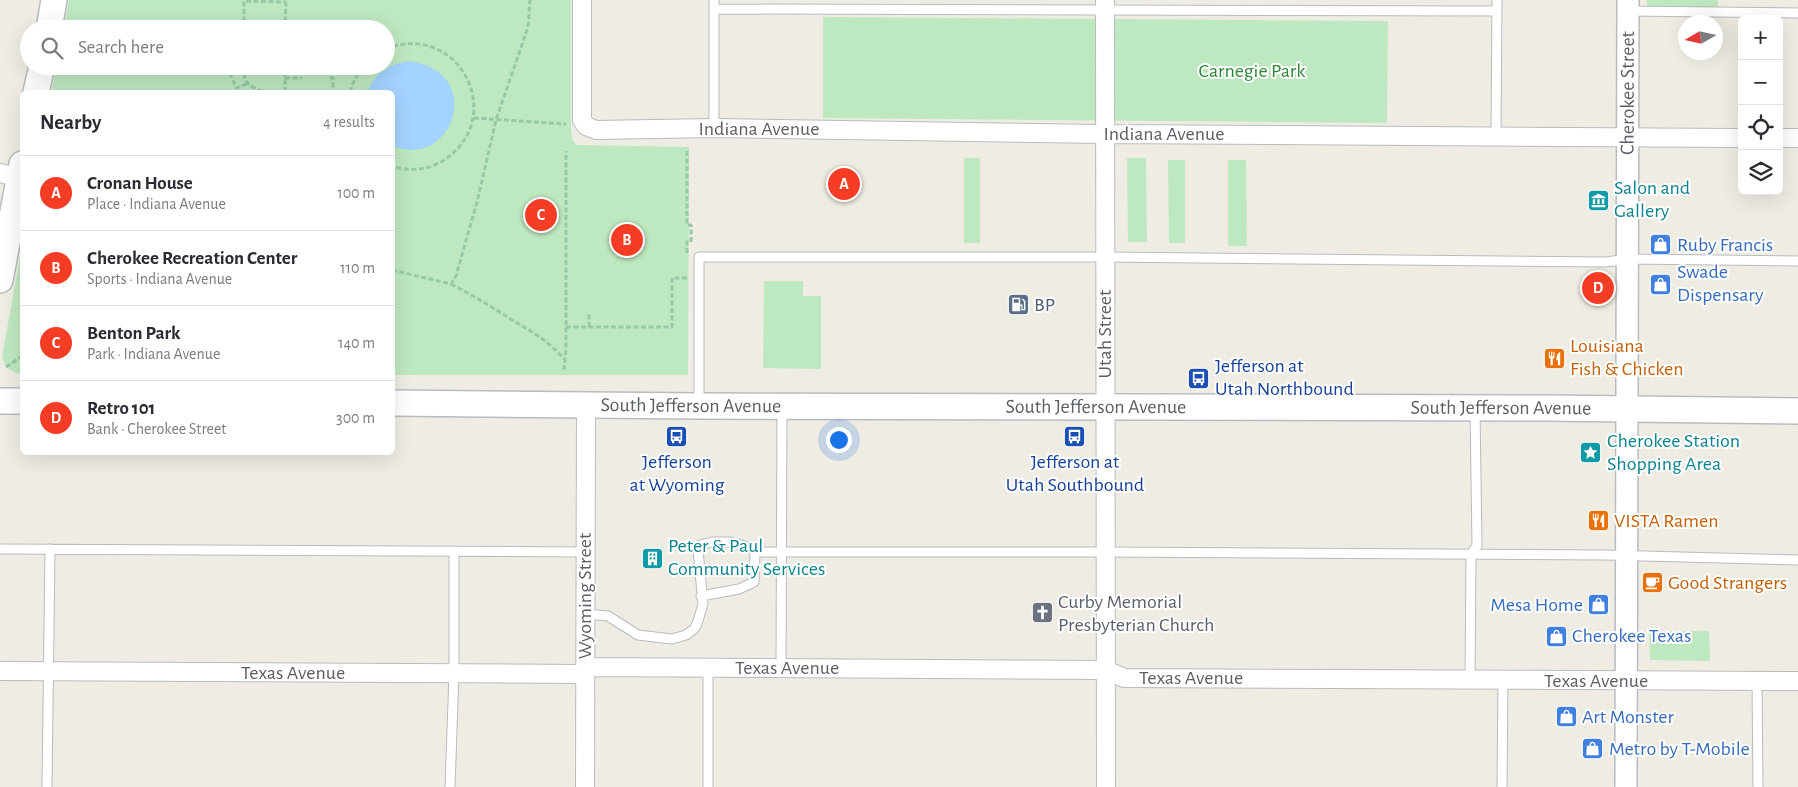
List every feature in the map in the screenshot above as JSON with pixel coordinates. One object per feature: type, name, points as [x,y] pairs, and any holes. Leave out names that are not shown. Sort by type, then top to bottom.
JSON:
[{"type":"main road","points":[[51,20],[54,0]]},
{"type":"main road","points":[[36,90],[40,75]]},
{"type":"main road","points":[[0,280],[14,172]]},
{"type":"main road","points":[[0,401],[20,401]]},
{"type":"main road","name":"South Jefferson Avenue","points":[[395,403],[1798,411]]},
{"type":"street","name":"Indiana Avenue","points":[[582,0],[582,115],[586,126],[590,129],[714,128],[1105,134],[1738,138]]},
{"type":"street","name":"Utah Street","points":[[1105,5],[1106,787]]},
{"type":"street","name":"Cherokee Street","points":[[1626,787],[1628,6]]},
{"type":"street","points":[[1783,138],[1798,138]]},
{"type":"street","name":"Wyoming Street","points":[[585,787],[586,404]]},
{"type":"street","name":"Texas Avenue","points":[[0,671],[454,674],[708,667],[1106,670],[1124,678],[1798,681]]},
{"type":"lane","points":[[1496,136],[1497,0]]},
{"type":"lane","points":[[714,128],[714,4],[1105,5],[1496,11]]},
{"type":"lane","points":[[1628,6],[1798,13]]},
{"type":"lane","points":[[700,406],[699,257],[1105,257],[1606,262],[1628,259],[1798,260]]},
{"type":"lane","points":[[781,668],[782,406]]},
{"type":"lane","points":[[1470,680],[1472,554],[1477,546],[1475,409]]},
{"type":"lane","points":[[585,614],[608,616],[638,635],[672,639],[686,635],[697,624],[702,604],[698,550],[700,545],[712,542],[730,542],[755,552],[1626,555],[1798,560]]},
{"type":"lane","points":[[0,549],[586,552]]},
{"type":"lane","points":[[47,787],[50,549]]},
{"type":"lane","points":[[450,787],[454,674],[454,551]]},
{"type":"lane","points":[[701,596],[739,589],[754,582],[755,552]]},
{"type":"lane","points":[[708,667],[708,787]]},
{"type":"lane","points":[[1502,787],[1503,680]]},
{"type":"lane","points":[[1757,681],[1758,787]]},
{"type":"path","points":[[451,284],[458,269],[475,210],[496,120],[528,27],[530,0]]},
{"type":"path","points":[[244,20],[244,1],[286,1],[285,20]]},
{"type":"path","points":[[395,45],[423,44],[437,48],[449,55],[467,77],[475,104],[474,118],[469,132],[462,145],[451,155],[439,164],[425,168],[410,170],[395,167]]},
{"type":"path","points":[[231,75],[236,88],[248,84]]},
{"type":"path","points":[[244,75],[248,84],[258,90]]},
{"type":"path","points":[[351,90],[358,75]]},
{"type":"path","points":[[285,90],[285,78],[302,78]]},
{"type":"path","points":[[330,78],[333,78],[333,90]]},
{"type":"path","points":[[474,118],[566,124]]},
{"type":"path","points":[[564,370],[567,244],[566,151]]},
{"type":"path","points":[[687,151],[687,225],[691,225],[691,242],[687,242],[687,260]]},
{"type":"path","points":[[566,327],[672,327],[672,278],[687,278],[687,269]]},
{"type":"path","points":[[395,271],[451,284],[482,301],[540,338],[565,360]]},
{"type":"path","points":[[588,327],[589,313]]},
{"type":"path","points":[[6,367],[20,357]]},
{"type":"green space","points":[[69,0],[571,0],[571,132],[573,141],[577,145],[689,147],[688,375],[395,375],[395,90],[52,90],[55,75],[395,75],[395,20],[66,20]]},
{"type":"green space","points":[[1647,0],[1718,0],[1718,9],[1647,7]]},
{"type":"green space","name":"Carnegie Park","points":[[823,17],[1388,21],[1387,123],[823,118]]},
{"type":"green space","points":[[964,158],[980,158],[980,243],[964,243]]},
{"type":"green space","points":[[1127,158],[1146,158],[1147,242],[1128,242]]},
{"type":"green space","points":[[1168,160],[1185,160],[1185,243],[1169,243]]},
{"type":"green space","points":[[1228,160],[1246,160],[1247,246],[1228,246]]},
{"type":"green space","points":[[20,258],[20,373],[9,369],[2,357]]},
{"type":"green space","points":[[764,281],[803,281],[803,296],[821,296],[821,369],[763,368]]},
{"type":"green space","points":[[1649,631],[1709,631],[1710,661],[1650,660]]},
{"type":"water","points":[[409,61],[433,69],[448,82],[454,99],[453,117],[445,133],[432,145],[414,150],[395,146],[395,90],[369,90],[379,75],[395,75],[395,64]]},
{"type":"place","name":"Cronan House","points":[[844,184]]},
{"type":"place","name":"Salon and Gallery","points":[[1598,200]]},
{"type":"place","name":"Benton Park","points":[[541,215]]},
{"type":"place","name":"Cherokee Recreation Center","points":[[627,240]]},
{"type":"place","name":"Ruby Francis","points":[[1661,245]]},
{"type":"place","name":"Swade Dispensary","points":[[1661,284]]},
{"type":"place","name":"Retro 101","points":[[1598,288]]},
{"type":"place","name":"BP","points":[[1018,305]]},
{"type":"place","name":"Louisiana Fish & Chicken","points":[[1554,358]]},
{"type":"place","name":"Jefferson at Utah Northbound","points":[[1199,378]]},
{"type":"place","name":"Jefferson at Wyoming","points":[[677,436]]},
{"type":"place","name":"Jefferson at Utah Southbound","points":[[1075,436]]},
{"type":"place","name":"Cherokee Station Shopping Area","points":[[1591,452]]},
{"type":"place","name":"VISTA Ramen","points":[[1598,521]]},
{"type":"place","name":"Peter & Paul Community Services","points":[[652,558]]},
{"type":"place","name":"Good Strangers","points":[[1652,583]]},
{"type":"place","name":"Mesa Home","points":[[1599,605]]},
{"type":"place","name":"Curby Memorial Presbyterian Church","points":[[1042,613]]},
{"type":"place","name":"Cherokee Texas","points":[[1556,636]]},
{"type":"place","name":"Art Monster","points":[[1566,717]]},
{"type":"place","name":"Metro by T-Mobile","points":[[1593,749]]}]
